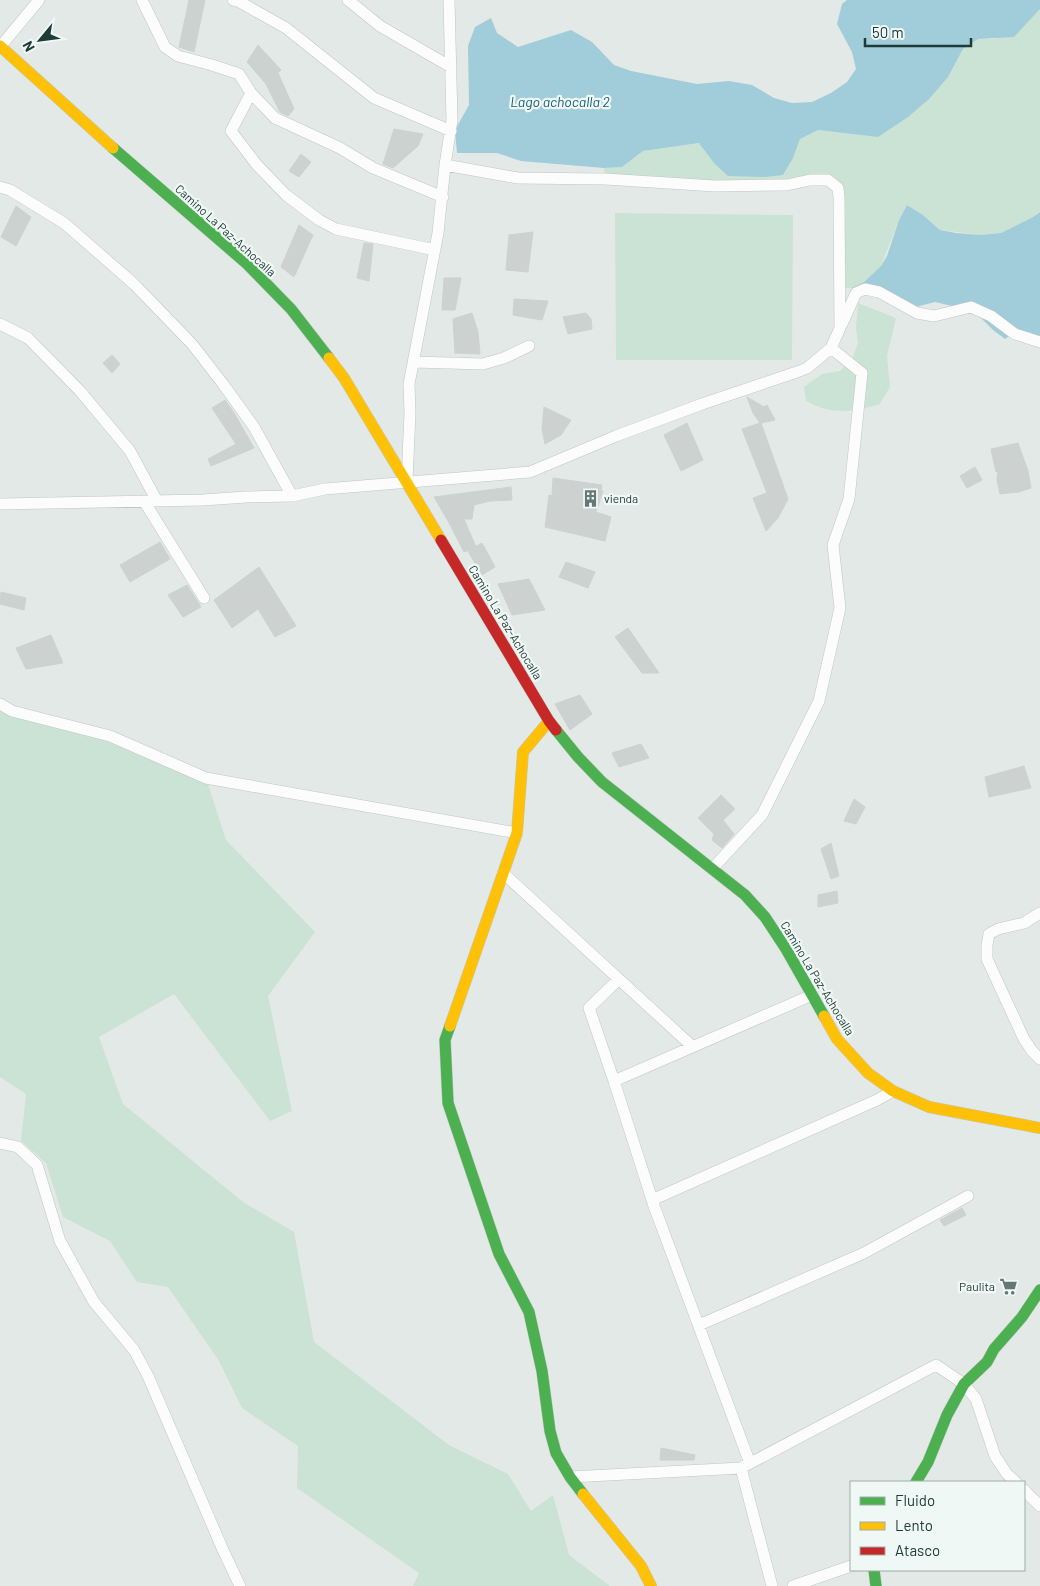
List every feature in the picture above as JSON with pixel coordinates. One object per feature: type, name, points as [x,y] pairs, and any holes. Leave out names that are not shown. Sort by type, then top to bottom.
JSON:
[{"type":"main road","name":"Camino La Paz-Achocalla","points":[[0,46],[80,120],[246,263],[291,309],[344,378],[549,721],[578,757],[602,782],[745,895],[765,917],[786,949],[838,1039],[868,1073],[893,1091],[929,1107],[1040,1128]]},
{"type":"main road","points":[[549,721],[524,752],[517,833],[445,1040],[448,1103],[499,1254],[530,1312],[542,1372],[550,1431],[556,1453],[570,1477],[640,1566],[651,1586]]},
{"type":"main road","points":[[917,1481],[928,1462],[947,1415],[964,1384],[986,1362],[994,1349],[1022,1317],[1040,1290]]},
{"type":"main road","points":[[874,1571],[876,1586]]},
{"type":"street","points":[[0,46],[39,0]]},
{"type":"street","points":[[142,0],[165,46],[178,56],[239,74],[251,93],[276,118],[340,148],[373,168],[443,197]]},
{"type":"street","points":[[233,0],[286,28],[374,98],[451,131]]},
{"type":"street","points":[[348,0],[380,26],[451,67]]},
{"type":"street","points":[[407,483],[410,413],[409,384],[435,250],[452,120],[449,0]]},
{"type":"street","points":[[251,93],[231,131],[257,165],[286,196],[319,220],[336,229],[435,250]]},
{"type":"street","points":[[445,165],[518,178],[605,179],[715,186],[787,185],[810,180],[828,180],[838,188],[839,198],[840,328]]},
{"type":"street","points":[[0,187],[10,190],[64,223],[134,284],[192,344],[224,384],[254,427],[292,496]]},
{"type":"street","points":[[0,504],[292,496],[325,489],[530,472],[616,436],[807,368],[831,348],[856,293],[865,289],[879,292],[917,313],[934,316],[971,307],[991,316],[1015,334],[1040,342]]},
{"type":"street","points":[[0,324],[28,338],[80,391],[130,451],[157,501]]},
{"type":"street","points":[[414,362],[483,364],[504,358],[529,346]]},
{"type":"street","points":[[712,869],[762,815],[822,692],[840,608],[833,545],[849,499],[862,373],[831,348]]},
{"type":"street","points":[[144,501],[204,598]]},
{"type":"street","points":[[0,704],[12,711],[110,736],[206,778],[517,833]]},
{"type":"street","points":[[503,873],[693,1047]]},
{"type":"street","points":[[1040,913],[1024,923],[998,929],[989,934],[987,958],[1024,1039],[1032,1051],[1040,1058]]},
{"type":"street","points":[[570,1477],[741,1468],[749,1464],[652,1200],[589,1008],[619,979]]},
{"type":"street","points":[[614,1081],[812,995]]},
{"type":"street","points":[[652,1200],[877,1100],[893,1091]]},
{"type":"street","points":[[0,1143],[18,1147],[37,1166],[60,1241],[94,1302],[134,1350],[148,1376],[240,1586]]},
{"type":"street","points":[[698,1326],[864,1253],[968,1196]]},
{"type":"street","points":[[741,1468],[936,1365],[964,1384],[976,1399],[995,1456],[1007,1474],[1015,1481]]},
{"type":"street","points":[[741,1468],[772,1586]]},
{"type":"street","points":[[1025,1491],[1040,1506]]},
{"type":"street","points":[[793,1586],[850,1566]]},
{"type":"green space","points":[[1040,9],[1040,211],[1033,217],[1001,233],[981,235],[940,230],[923,215],[907,205],[881,266],[864,282],[852,288],[840,288],[839,198],[828,180],[787,185],[605,179],[604,168],[622,167],[643,151],[700,143],[714,163],[793,158],[800,139],[818,130],[878,137],[948,77],[963,49],[978,39],[995,39],[1029,20]]},
{"type":"green space","points":[[615,213],[793,215],[792,360],[616,360]]},
{"type":"green space","points":[[858,303],[896,318],[887,356],[890,387],[879,405],[855,410],[831,410],[806,401],[804,387],[822,374],[840,371],[852,359],[858,343],[856,328]]},
{"type":"green space","points":[[0,704],[110,736],[206,778],[226,840],[315,932],[268,996],[292,1111],[270,1121],[174,994],[99,1037],[123,1104],[243,1202],[294,1232],[314,1342],[449,1445],[508,1474],[531,1511],[553,1495],[569,1555],[610,1586],[413,1586],[419,1573],[297,1488],[298,1446],[242,1408],[219,1361],[168,1287],[137,1282],[110,1241],[63,1217],[46,1163],[21,1141],[26,1094],[0,1077]]},
{"type":"water","name":"Lago achocalla 2","points":[[847,0],[1040,0],[1040,9],[1014,37],[978,39],[963,49],[948,77],[929,99],[908,117],[878,137],[818,130],[800,139],[793,158],[783,175],[765,177],[728,176],[714,163],[699,143],[643,151],[622,167],[604,168],[521,161],[497,153],[457,153],[455,130],[469,105],[468,46],[475,27],[491,18],[497,33],[518,47],[571,30],[592,42],[614,65],[631,71],[697,84],[729,81],[752,85],[774,98],[792,103],[812,102],[831,93],[847,82],[856,69],[852,52],[837,24],[842,4]]},
{"type":"water","points":[[907,205],[923,215],[940,230],[981,235],[1001,233],[1040,212],[1040,345],[1018,330],[1005,339],[974,311],[935,302],[908,309],[852,288],[864,282],[881,266],[887,256],[899,220]]},
{"type":"building","points":[[189,0],[205,0],[194,52],[179,47]]},
{"type":"building","points":[[258,45],[281,70],[278,73],[294,109],[288,116],[280,112],[266,84],[247,62]]},
{"type":"building","points":[[394,129],[423,134],[418,146],[393,168],[383,164]]},
{"type":"building","points":[[301,154],[311,162],[299,177],[289,171]]},
{"type":"building","points":[[16,206],[31,217],[16,246],[1,237]]},
{"type":"building","points":[[299,225],[313,235],[294,277],[281,267]]},
{"type":"building","points":[[533,232],[528,272],[506,270],[509,235]]},
{"type":"building","points":[[364,243],[373,244],[369,281],[357,278]]},
{"type":"building","points":[[444,278],[461,278],[455,310],[442,310]]},
{"type":"building","points":[[514,299],[548,301],[542,320],[513,315]]},
{"type":"building","points":[[472,313],[478,332],[480,354],[455,353],[453,319]]},
{"type":"building","points":[[586,313],[591,319],[592,329],[568,334],[563,317]]},
{"type":"building","points":[[112,355],[120,364],[112,373],[103,363]]},
{"type":"building","points":[[747,397],[764,407],[767,405],[775,420],[761,423],[788,499],[778,518],[766,531],[753,498],[767,493],[742,429],[760,423],[753,413]]},
{"type":"building","points":[[225,400],[254,448],[211,466],[208,459],[236,444],[212,408]]},
{"type":"building","points":[[544,407],[571,420],[561,435],[545,444],[542,429]]},
{"type":"building","points":[[687,423],[703,460],[681,471],[664,435]]},
{"type":"building","points":[[1018,443],[1028,471],[1031,488],[1019,492],[1000,494],[997,480],[998,471],[996,472],[991,449]]},
{"type":"building","points":[[975,467],[982,480],[967,488],[960,476]]},
{"type":"building","points":[[553,478],[602,485],[601,490],[603,491],[596,512],[611,517],[605,541],[545,527],[549,495],[552,496]]},
{"type":"building","points":[[511,487],[512,500],[490,501],[474,505],[472,519],[464,519],[476,547],[464,552],[434,497]]},
{"type":"building","points":[[160,542],[170,559],[130,582],[120,565]]},
{"type":"building","points":[[482,543],[495,567],[482,575],[468,551]]},
{"type":"building","points":[[566,562],[595,572],[588,588],[559,577]]},
{"type":"building","points":[[259,567],[296,626],[275,637],[258,609],[232,628],[214,600]]},
{"type":"building","points":[[529,579],[545,610],[512,615],[498,584]]},
{"type":"building","points":[[187,585],[201,607],[183,617],[168,595]]},
{"type":"building","points":[[1,592],[26,598],[24,610],[0,604]]},
{"type":"building","points":[[628,628],[659,673],[642,673],[615,637]]},
{"type":"building","points":[[51,635],[63,663],[26,669],[16,648]]},
{"type":"building","points":[[580,695],[592,714],[570,730],[555,704]]},
{"type":"building","points":[[641,744],[649,758],[619,767],[612,753]]},
{"type":"building","points":[[1024,766],[1031,788],[989,797],[985,777]]},
{"type":"building","points":[[721,795],[735,809],[723,820],[734,834],[722,848],[712,840],[714,834],[698,818]]},
{"type":"building","points":[[854,799],[865,807],[856,824],[844,821]]},
{"type":"building","points":[[831,843],[839,876],[831,879],[821,849]]},
{"type":"building","points":[[837,891],[838,903],[818,907],[818,895]]},
{"type":"building","points":[[962,1208],[966,1215],[944,1226],[940,1220]]},
{"type":"building","points":[[661,1448],[695,1455],[694,1460],[660,1460]]},
{"type":"traffic: fast","points":[[113,148],[246,263],[291,309],[329,358]]},
{"type":"traffic: fast","points":[[556,730],[602,782],[745,895],[765,917],[786,949],[824,1016]]},
{"type":"traffic: fast","points":[[450,1026],[445,1040],[448,1103],[499,1254],[529,1312],[542,1371],[550,1431],[556,1453],[570,1477],[583,1494]]},
{"type":"traffic: fast","points":[[917,1481],[928,1462],[947,1415],[964,1384],[987,1362],[994,1349],[1022,1317],[1040,1290]]},
{"type":"traffic: fast","points":[[874,1571],[876,1586]]},
{"type":"traffic: slow","points":[[0,46],[113,148]]},
{"type":"traffic: slow","points":[[329,358],[344,378],[441,540]]},
{"type":"traffic: slow","points":[[450,1026],[517,833],[523,752],[549,721]]},
{"type":"traffic: slow","points":[[824,1016],[837,1039],[868,1073],[893,1091],[929,1107],[1040,1128]]},
{"type":"traffic: slow","points":[[583,1494],[641,1566],[651,1586]]},
{"type":"traffic: jam","points":[[441,540],[556,730]]},
{"type":"place","name":"vienda","points":[[590,498]]},
{"type":"place","name":"Paulita","points":[[1009,1286]]}]
